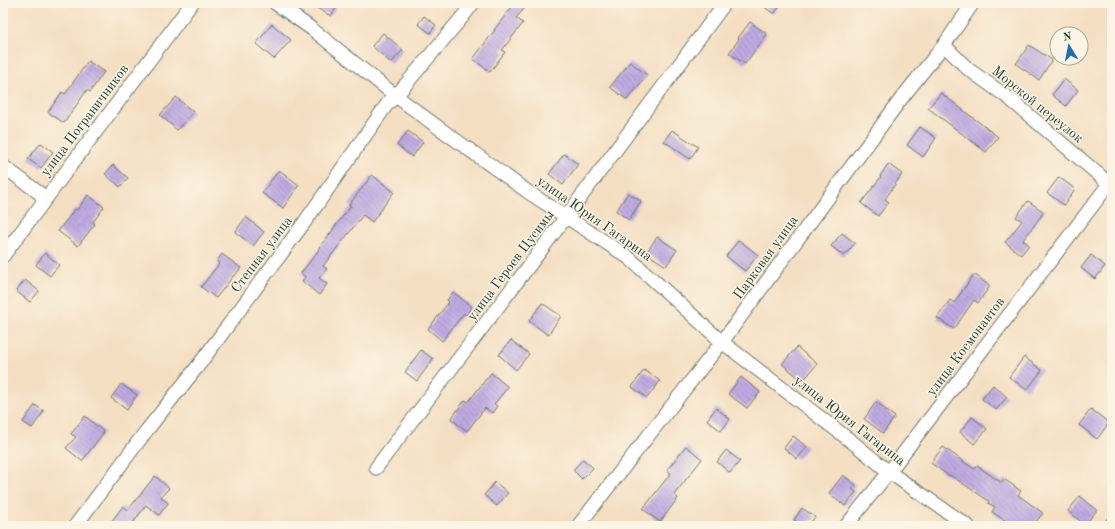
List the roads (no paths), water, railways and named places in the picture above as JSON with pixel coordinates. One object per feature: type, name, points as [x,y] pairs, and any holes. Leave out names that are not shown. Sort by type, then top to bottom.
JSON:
[{"type":"street","name":"улица Пограничников","points":[[3,256],[192,3]]},
{"type":"street","name":"улица Юрия Гагарина","points":[[275,3],[312,29],[441,130],[528,192],[628,257],[722,342],[889,472],[968,526]]},
{"type":"street","name":"Степная улица","points":[[75,526],[147,430],[198,366],[304,223],[388,103],[396,96],[473,3]]},
{"type":"street","name":"улица Героев Цусимы","points":[[376,468],[566,217],[725,3]]},
{"type":"street","name":"Парковая улица","points":[[578,526],[722,342],[901,99],[944,45],[973,3]]},
{"type":"street","name":"Морской переулок","points":[[944,45],[968,69],[1010,99],[1110,185]]},
{"type":"street","points":[[3,166],[46,198]]},
{"type":"street","name":"улица Космонавтов","points":[[846,526],[1110,185]]}]
